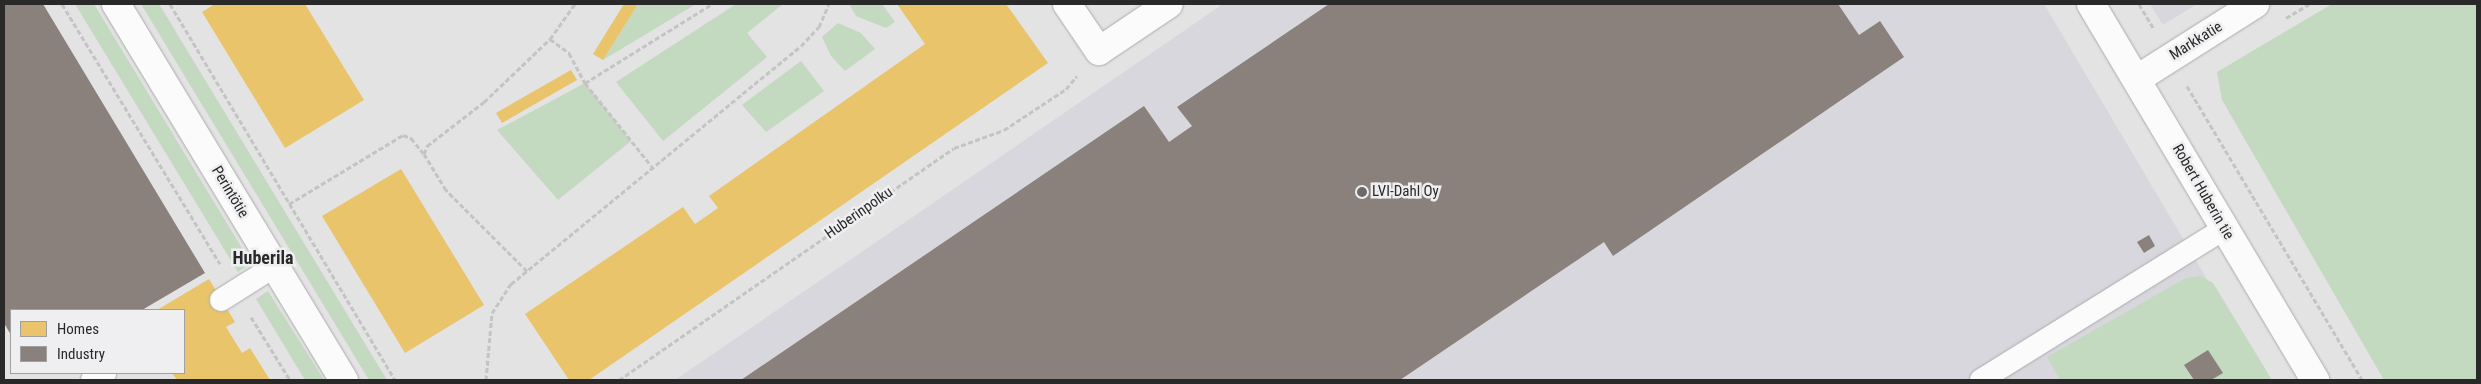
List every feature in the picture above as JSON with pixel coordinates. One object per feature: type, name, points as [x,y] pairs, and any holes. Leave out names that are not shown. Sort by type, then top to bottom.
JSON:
[{"type":"street","name":"Perintötie","points":[[116,4],[344,380]]},
{"type":"street","points":[[1067,4],[1099,51],[1169,4]]},
{"type":"street","name":"Robert Huberin tie","points":[[2091,4],[2315,380]]},
{"type":"street","name":"Markkatie","points":[[2137,79],[2255,4]]},
{"type":"lane","points":[[1981,380],[2225,228]]},
{"type":"lane","points":[[229,295],[276,266]]},
{"type":"lane","points":[[92,380],[103,374]]},
{"type":"path","points":[[62,4],[229,295],[290,380]]},
{"type":"path","points":[[170,4],[395,380]]},
{"type":"path","points":[[424,154],[427,146],[484,102],[550,40],[575,4]]},
{"type":"path","points":[[585,83],[712,4]]},
{"type":"path","points":[[486,380],[492,313],[511,284],[654,169],[801,46],[819,27],[829,4]]},
{"type":"path","points":[[2140,4],[2362,380]]},
{"type":"path","points":[[550,40],[569,53],[585,83],[654,169]]},
{"type":"path","name":"Huberinpolku","points":[[619,380],[954,148],[1004,130],[1066,89],[1099,51]]},
{"type":"path","points":[[289,204],[403,135],[411,138],[424,154],[446,190],[527,271]]},
{"type":"shaded area","points":[[1223,4],[2044,4],[2267,380],[675,380]]},
{"type":"shaded area","points":[[2150,4],[2197,4],[2163,25]]},
{"type":"green space","points":[[75,4],[94,4],[251,263],[238,272]]},
{"type":"green space","points":[[141,4],[159,4],[387,380],[369,380]]},
{"type":"green space","points":[[638,4],[696,4],[603,60]]},
{"type":"green space","points":[[736,4],[783,4],[747,33],[767,57],[663,141],[616,82]]},
{"type":"green space","points":[[849,4],[882,4],[895,22],[886,28],[856,16]]},
{"type":"green space","points":[[2332,4],[2477,4],[2477,380],[2384,380],[2222,100],[2217,72]]},
{"type":"green space","points":[[838,23],[861,33],[875,49],[845,71],[831,56],[822,37]]},
{"type":"green space","points":[[801,61],[824,91],[766,132],[742,105]]},
{"type":"green space","points":[[585,83],[631,141],[558,200],[497,130]]},
{"type":"green space","points":[[2200,276],[2213,283],[2272,380],[2061,380],[2058,376],[2047,357],[2186,278]]},
{"type":"green space","points":[[268,291],[324,380],[305,380],[256,299]]},
{"type":"building: Homes","points":[[215,4],[305,4],[364,100],[285,148],[202,12]]},
{"type":"building: Homes","points":[[624,4],[638,4],[603,60],[593,54]]},
{"type":"building: Homes","points":[[897,4],[1006,4],[1048,63],[589,380],[569,380],[525,314],[683,207],[695,224],[718,208],[709,196],[925,44]]},
{"type":"building: Homes","points":[[571,70],[577,80],[502,123],[496,113]]},
{"type":"building: Homes","points":[[401,169],[484,305],[405,353],[322,216]]},
{"type":"building: Homes","points":[[209,279],[235,322],[226,327],[242,353],[250,348],[270,380],[177,380],[173,374],[185,374],[185,309],[159,309]]},
{"type":"building: Industry","points":[[4,4],[43,4],[205,273],[144,309],[10,309],[10,333],[4,323]]},
{"type":"building: Industry","name":"LVI-Dahl Oy","points":[[1329,4],[1838,4],[1859,35],[1880,21],[1904,57],[1613,256],[1604,242],[1400,380],[741,380],[1144,106],[1169,142],[1192,126],[1177,107]]},
{"type":"building: Industry","points":[[2149,235],[2155,246],[2144,253],[2137,242]]},
{"type":"building: Industry","points":[[2208,350],[2223,373],[2211,380],[2194,380],[2184,365]]},
{"type":"place","name":"LVI-Dahl Oy","points":[[1362,192]]},
{"type":"district","name":"Huberila","points":[[263,258]]}]
